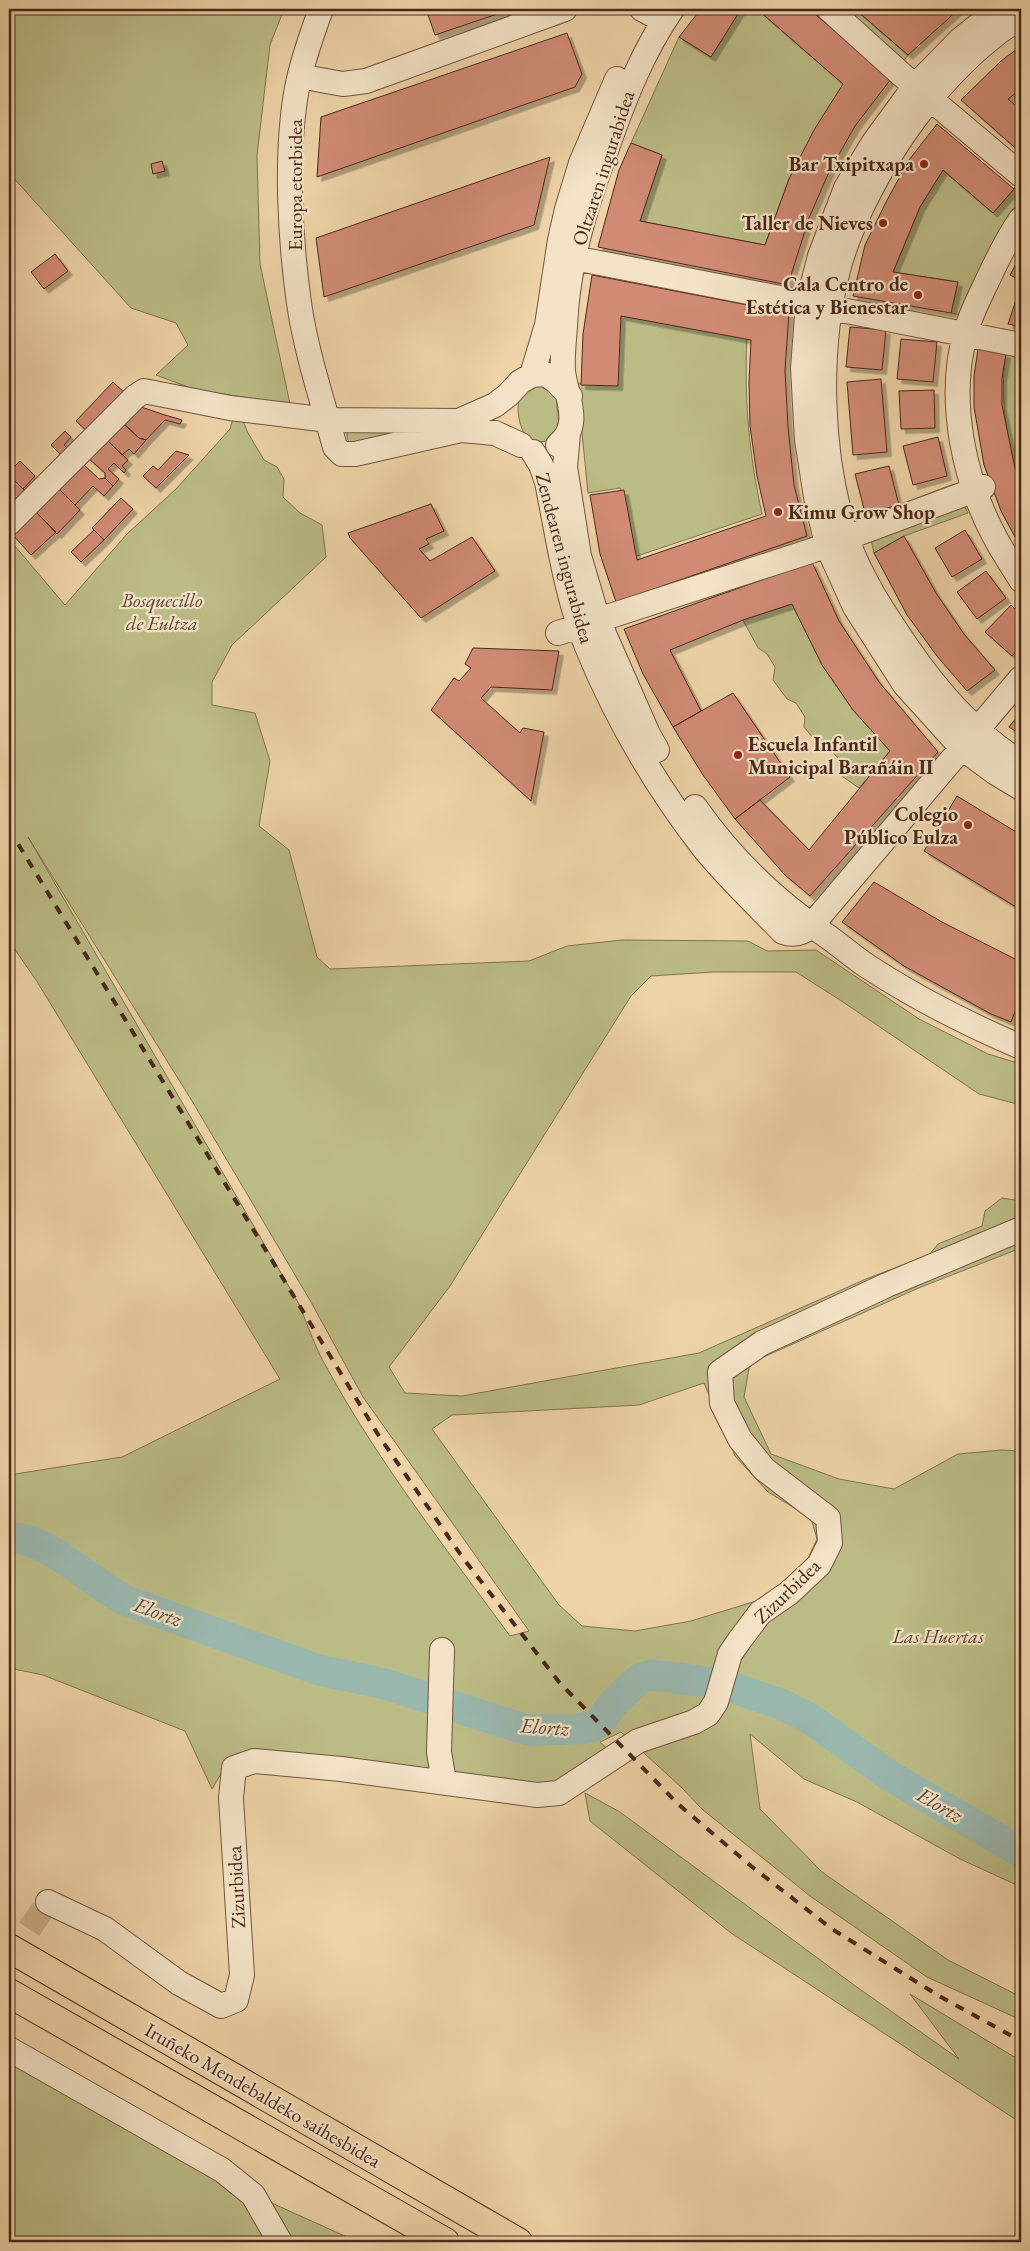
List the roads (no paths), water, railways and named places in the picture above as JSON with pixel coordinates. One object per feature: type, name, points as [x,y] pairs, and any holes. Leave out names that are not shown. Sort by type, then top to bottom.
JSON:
[{"type":"highway","name":"Iruñeko Mendebaldeko saihesbidea","points":[[9,1948],[518,2242]]},
{"type":"highway","name":"Iruñeko Mendebaldeko saihesbidea","points":[[9,1993],[445,2242]]},
{"type":"street","name":"Europa etorbidea","points":[[321,9],[296,95],[290,219],[299,304],[317,385],[335,447],[342,454],[355,454],[461,430],[495,433],[527,449]]},
{"type":"street","points":[[315,79],[343,84],[366,81],[565,9]]},
{"type":"street","points":[[829,9],[1021,175]]},
{"type":"street","points":[[923,92],[960,40],[999,9]]},
{"type":"street","name":"Oltzaren ingurabidea","points":[[570,396],[563,364],[566,308],[581,222],[657,12]]},
{"type":"street","name":"Oltzaren ingurabidea","points":[[532,374],[547,324],[560,240],[581,163],[609,94],[657,12]]},
{"type":"street","points":[[1021,18],[923,92],[874,142],[846,188],[820,256],[820,305],[803,368],[807,440],[816,497],[837,541],[876,602],[926,674],[977,728],[997,746],[1021,763]]},
{"type":"street","points":[[1021,219],[996,262],[965,334],[959,366],[958,403],[963,449],[996,540],[1021,580]]},
{"type":"street","points":[[574,258],[1021,344]]},
{"type":"street","points":[[9,523],[135,397],[144,391],[230,408],[328,420],[459,421],[478,414],[508,395],[520,382],[532,374],[545,374],[556,381],[570,396],[572,418],[568,434],[560,444],[542,452],[527,449],[510,425],[507,406],[508,395]]},
{"type":"street","name":"Zendearen ingurabidea","points":[[568,434],[565,468],[579,556],[579,626]]},
{"type":"street","name":"Zendearen ingurabidea","points":[[527,449],[541,465],[547,482],[571,597],[579,626],[679,785],[712,831],[754,878],[811,926],[865,965],[921,1000],[968,1025],[1021,1047]]},
{"type":"street","points":[[579,626],[837,541],[979,489]]},
{"type":"street","points":[[837,541],[855,608],[905,685],[962,748],[996,773],[1021,788]]},
{"type":"street","points":[[811,926],[1021,678]]},
{"type":"street","name":"Zizurbidea","points":[[48,1902],[105,1929],[179,1983],[221,2006],[236,2000],[242,1974],[231,1798],[234,1768],[254,1762],[342,1769],[537,1795],[558,1793],[638,1741],[694,1722],[708,1714],[716,1702],[730,1654],[739,1641],[760,1613],[789,1593],[819,1566],[830,1543],[828,1518],[764,1469],[740,1439],[722,1403],[720,1372],[762,1343],[887,1285],[1021,1229]]},
{"type":"street","points":[[442,1650],[439,1752],[444,1782]]},
{"type":"street","points":[[9,2049],[222,2170],[253,2194],[280,2242]]},
{"type":"waterway","name":"Elortz","points":[[9,1537],[41,1546],[127,1601],[319,1670],[385,1684],[527,1730],[579,1729],[593,1726],[602,1719],[612,1705],[631,1686],[641,1678],[651,1675],[723,1684],[783,1705],[809,1718],[890,1776],[1021,1852]]},
{"type":"tunnel","points":[[9,1959],[48,1902]]},
{"type":"railway","points":[[9,829],[379,1436],[463,1558],[559,1682],[678,1804],[751,1866],[832,1929],[939,1996],[1021,2041]]},
{"type":"place","name":"Bar Txipitxapa","points":[[924,164]]},
{"type":"place","name":"Taller de Nieves","points":[[883,223]]},
{"type":"place","name":"Cala Centro de Estética y Bienestar","points":[[918,295]]},
{"type":"place","name":"Kimu Grow Shop","points":[[778,512]]},
{"type":"place","name":"Escuela Infantil Municipal Barañáin II","points":[[738,755]]},
{"type":"place","name":"Colegio Público Eulza","points":[[968,825]]},
{"type":"park label","name":"Bosquecillo de Eultza","points":[[162,612]]},
{"type":"park label","name":"Las Huertas","points":[[938,1636]]}]
